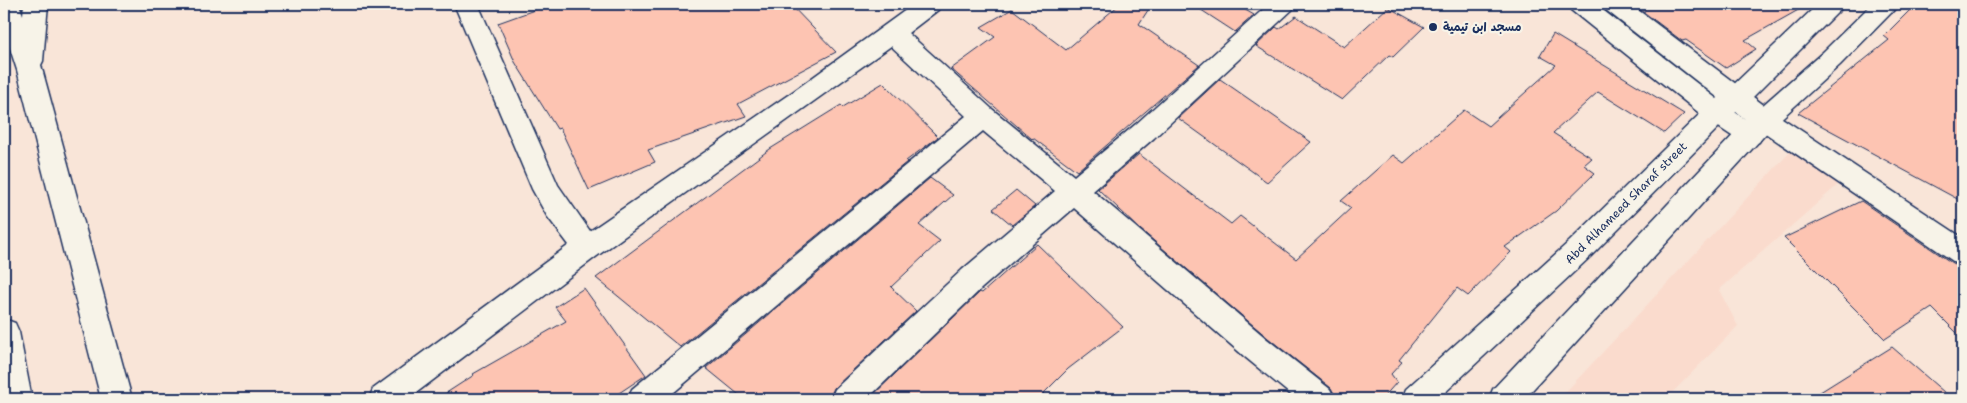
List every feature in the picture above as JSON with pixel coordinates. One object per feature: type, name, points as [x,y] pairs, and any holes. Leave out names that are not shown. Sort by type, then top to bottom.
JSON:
[{"type":"main road","points":[[7,4],[30,70],[117,399]]},
{"type":"main road","points":[[30,70],[36,4]]},
{"type":"main road","points":[[466,4],[546,189],[557,208],[587,248]]},
{"type":"main road","points":[[384,399],[587,248],[727,152],[930,4]]},
{"type":"main road","points":[[846,399],[972,279],[1076,192],[1284,4]]},
{"type":"main road","points":[[1579,4],[1757,127],[1811,152],[1890,202],[1963,253]]},
{"type":"main road","points":[[1614,4],[1726,105]]},
{"type":"main road","name":"Abd Alhameed Sharaf street","points":[[1417,399],[1580,249],[1832,4]]},
{"type":"main road","points":[[1504,399],[1757,127],[1832,59],[1886,4]]},
{"type":"main road","points":[[892,33],[983,116],[1076,192],[1256,348],[1319,399]]},
{"type":"main road","points":[[643,399],[983,116]]},
{"type":"main road","points":[[4,332],[17,399]]},
{"type":"shaded area","points":[[1791,151],[1840,183],[1719,290],[1738,326],[1666,399],[1559,399]]},
{"type":"building","points":[[551,4],[790,4],[836,52],[738,104],[746,116],[648,150],[655,162],[589,190],[560,128],[557,129],[515,62],[498,23]]},
{"type":"building","points":[[1120,4],[1152,4],[1139,24],[1199,65],[1077,171],[1032,139],[951,69],[995,37],[981,27],[1012,9],[1066,50]]},
{"type":"building","points":[[1192,4],[1235,4],[1254,15],[1235,32]]},
{"type":"building","points":[[1633,4],[1809,4],[1745,40],[1756,49],[1726,68],[1686,40],[1682,41]]},
{"type":"building","points":[[1916,4],[1963,4],[1963,202],[1798,113],[1889,40],[1884,36]]},
{"type":"building","points":[[1388,7],[1424,27],[1393,57],[1389,55],[1342,100],[1256,46],[1276,27],[1279,29],[1296,16],[1344,47]]},
{"type":"building","points":[[1553,34],[1684,114],[1664,133],[1598,92],[1553,133],[1592,158],[1584,165],[1595,173],[1556,211],[1505,247],[1511,252],[1468,296],[1457,288],[1399,360],[1402,362],[1391,374],[1397,382],[1382,399],[1337,399],[1331,388],[1268,338],[1141,230],[1098,189],[1139,154],[1231,224],[1240,216],[1296,259],[1351,208],[1341,201],[1393,155],[1404,163],[1464,110],[1488,126],[1556,65],[1540,56]]},
{"type":"building","points":[[1220,79],[1311,142],[1267,182],[1178,118]]},
{"type":"building","points":[[883,83],[938,137],[906,161],[680,347],[596,278],[770,149],[841,105],[843,107]]},
{"type":"building","points":[[930,178],[953,195],[919,225],[940,241],[891,287],[916,311],[834,388],[829,399],[744,399],[706,368]]},
{"type":"building","points":[[1016,190],[1035,206],[1012,225],[993,209]]},
{"type":"building","points":[[1861,201],[1952,263],[1963,268],[1963,339],[1932,308],[1885,339],[1784,238]]},
{"type":"building","points":[[1037,244],[1123,327],[1068,369],[1038,399],[869,399],[980,292],[982,293]]},
{"type":"building","points":[[584,288],[646,375],[610,399],[437,399],[473,374],[566,321],[555,307]]},
{"type":"building","points":[[1892,347],[1952,399],[1809,399]]},
{"type":"place","name":"مسجد ابن تيمية","points":[[1433,27]]}]
